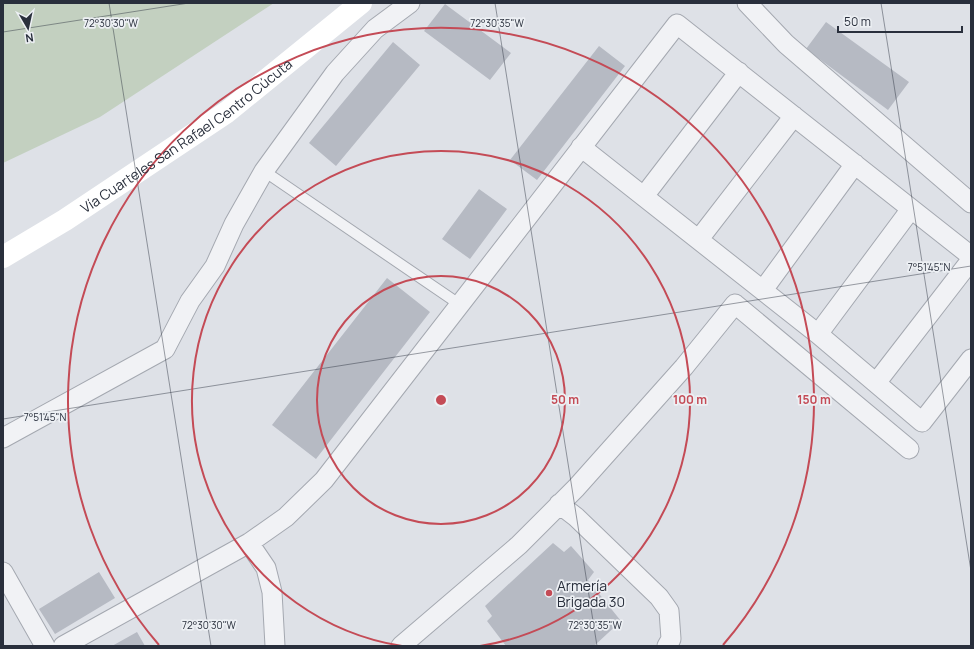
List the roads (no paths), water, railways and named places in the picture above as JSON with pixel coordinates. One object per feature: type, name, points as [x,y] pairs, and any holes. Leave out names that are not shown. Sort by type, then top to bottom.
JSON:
[{"type":"main road","name":"Vía Cuarteles San Rafael Centro Cúcuta","points":[[3,257],[65,220],[227,112],[361,3]]},
{"type":"street","points":[[3,438],[165,349],[190,301],[215,266],[234,224],[264,170],[335,73],[376,28],[410,3]]},
{"type":"street","points":[[747,3],[786,44],[971,203]]},
{"type":"street","points":[[63,646],[249,543],[286,517],[324,480],[677,24],[971,256]]},
{"type":"street","points":[[644,196],[739,72]]},
{"type":"street","points":[[699,239],[794,116]]},
{"type":"street","points":[[581,147],[818,334],[922,422],[971,359]]},
{"type":"street","points":[[763,290],[855,164]]},
{"type":"street","points":[[818,334],[911,209]]},
{"type":"street","points":[[876,383],[971,260]]},
{"type":"street","points":[[401,646],[519,545],[630,428],[735,304],[909,449]]},
{"type":"street","points":[[559,504],[576,517],[659,597],[669,611],[671,640],[667,646]]},
{"type":"street","points":[[249,543],[266,568],[272,592],[275,646]]},
{"type":"street","points":[[3,572],[45,646]]},
{"type":"lane","points":[[264,170],[460,304]]},
{"type":"place","name":"Armería Brigada 30","points":[[549,593]]}]
